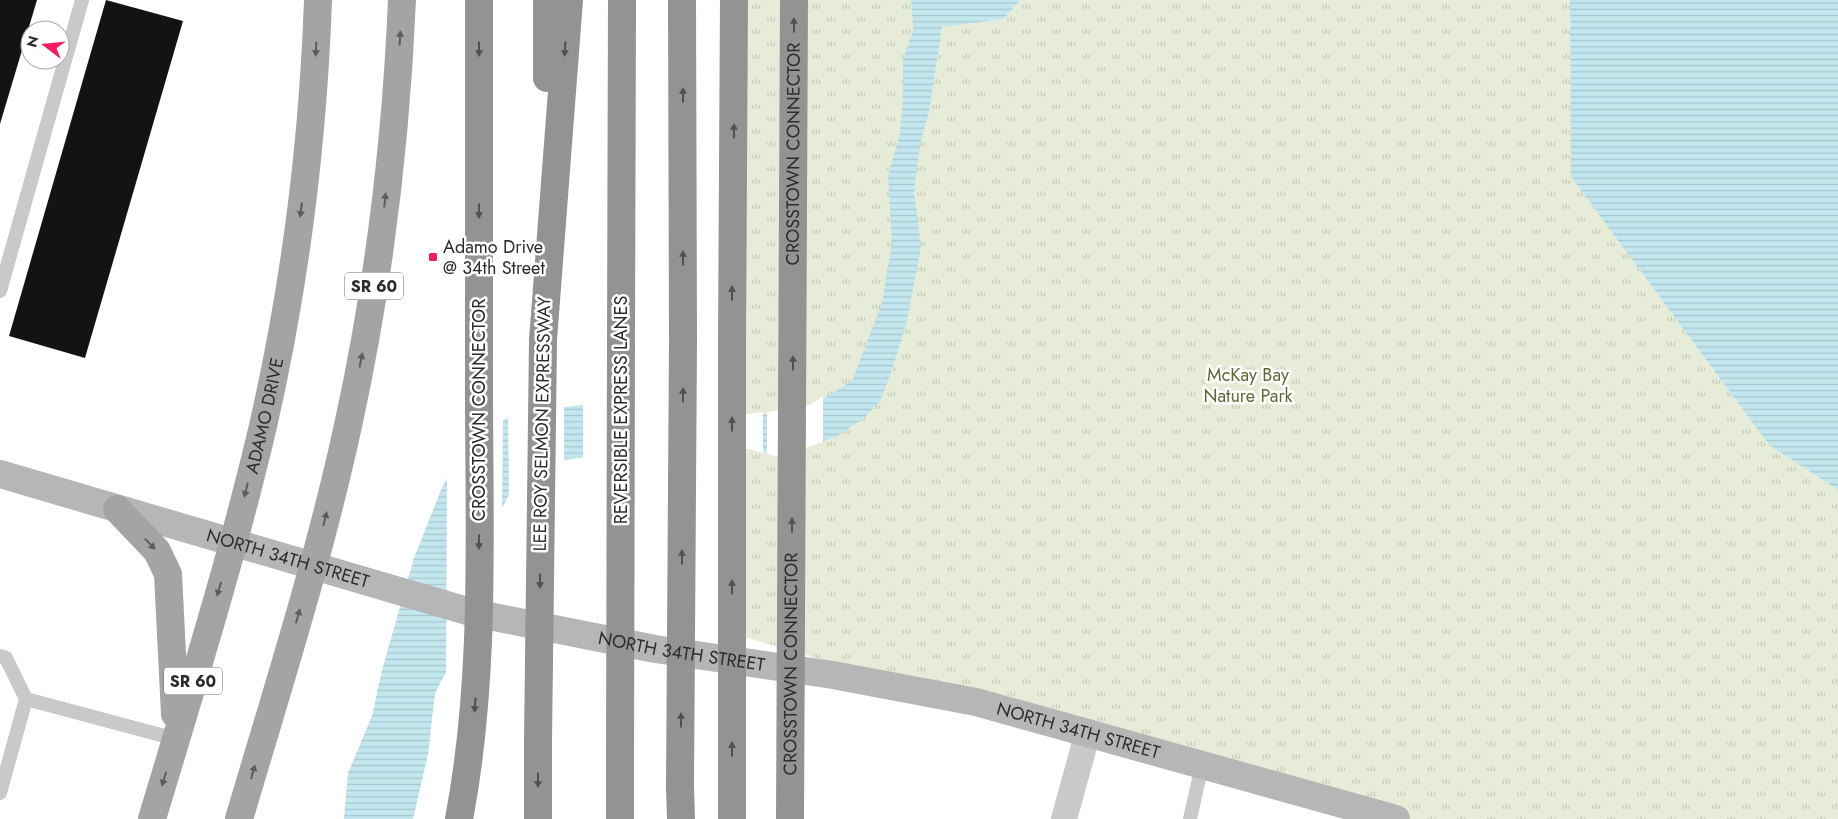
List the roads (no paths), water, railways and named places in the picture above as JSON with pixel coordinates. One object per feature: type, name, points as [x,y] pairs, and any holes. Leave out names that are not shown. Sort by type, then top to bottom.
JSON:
[{"type":"highway","name":"CROSSTOWN CONNECTOR","points":[[459,819],[474,712],[478,653],[479,0]]},
{"type":"highway","name":"LEE ROY SELMON EXPRESSWAY","points":[[538,819],[547,0]]},
{"type":"highway","points":[[543,340],[569,0]]},
{"type":"highway","name":"REVERSIBLE EXPRESS LANES","points":[[620,819],[622,0]]},
{"type":"highway","points":[[681,819],[682,0]]},
{"type":"highway","points":[[732,809],[734,0]]},
{"type":"highway","name":"CROSSTOWN CONNECTOR","points":[[790,819],[794,0]]},
{"type":"main road","name":"ADAMO DRIVE","points":[[152,819],[233,542],[263,426],[282,334],[297,240],[308,146],[318,0]]},
{"type":"main road","name":"SR 60","points":[[239,819],[312,566],[349,423],[368,329],[391,145],[402,0]]},
{"type":"main road","points":[[117,509],[157,551],[168,574],[176,739]]},
{"type":"street","name":"NORTH 34TH STREET","points":[[0,474],[474,613],[655,649],[833,675],[976,702],[1396,819]]},
{"type":"street","points":[[1064,819],[1088,732]]},
{"type":"lane","points":[[0,290],[82,0]]},
{"type":"lane","points":[[0,656],[6,658],[26,699],[0,793]]},
{"type":"lane","points":[[26,699],[176,739]]},
{"type":"lane","points":[[1190,819],[1202,765]]},
{"type":"water","points":[[911,0],[1020,0],[1004,19],[942,27],[929,112],[921,140],[914,191],[921,246],[907,321],[880,401],[864,418],[836,437],[778,455],[750,447],[680,445],[602,453],[581,458],[543,462],[514,484],[496,521],[451,663],[435,693],[428,754],[413,819],[344,819],[348,773],[372,716],[382,670],[414,558],[441,490],[458,457],[489,428],[516,413],[590,404],[740,417],[779,413],[810,407],[852,381],[882,303],[892,242],[888,176],[900,134],[903,97],[903,59],[913,31]]},
{"type":"water","points":[[1570,0],[1838,0],[1838,490],[1769,445],[1571,177]]},
{"type":"place","name":"Adamo Drive @ 34th Street","points":[[433,257]]},
{"type":"park label","name":"McKay Bay Nature Park","points":[[1248,385]]}]
